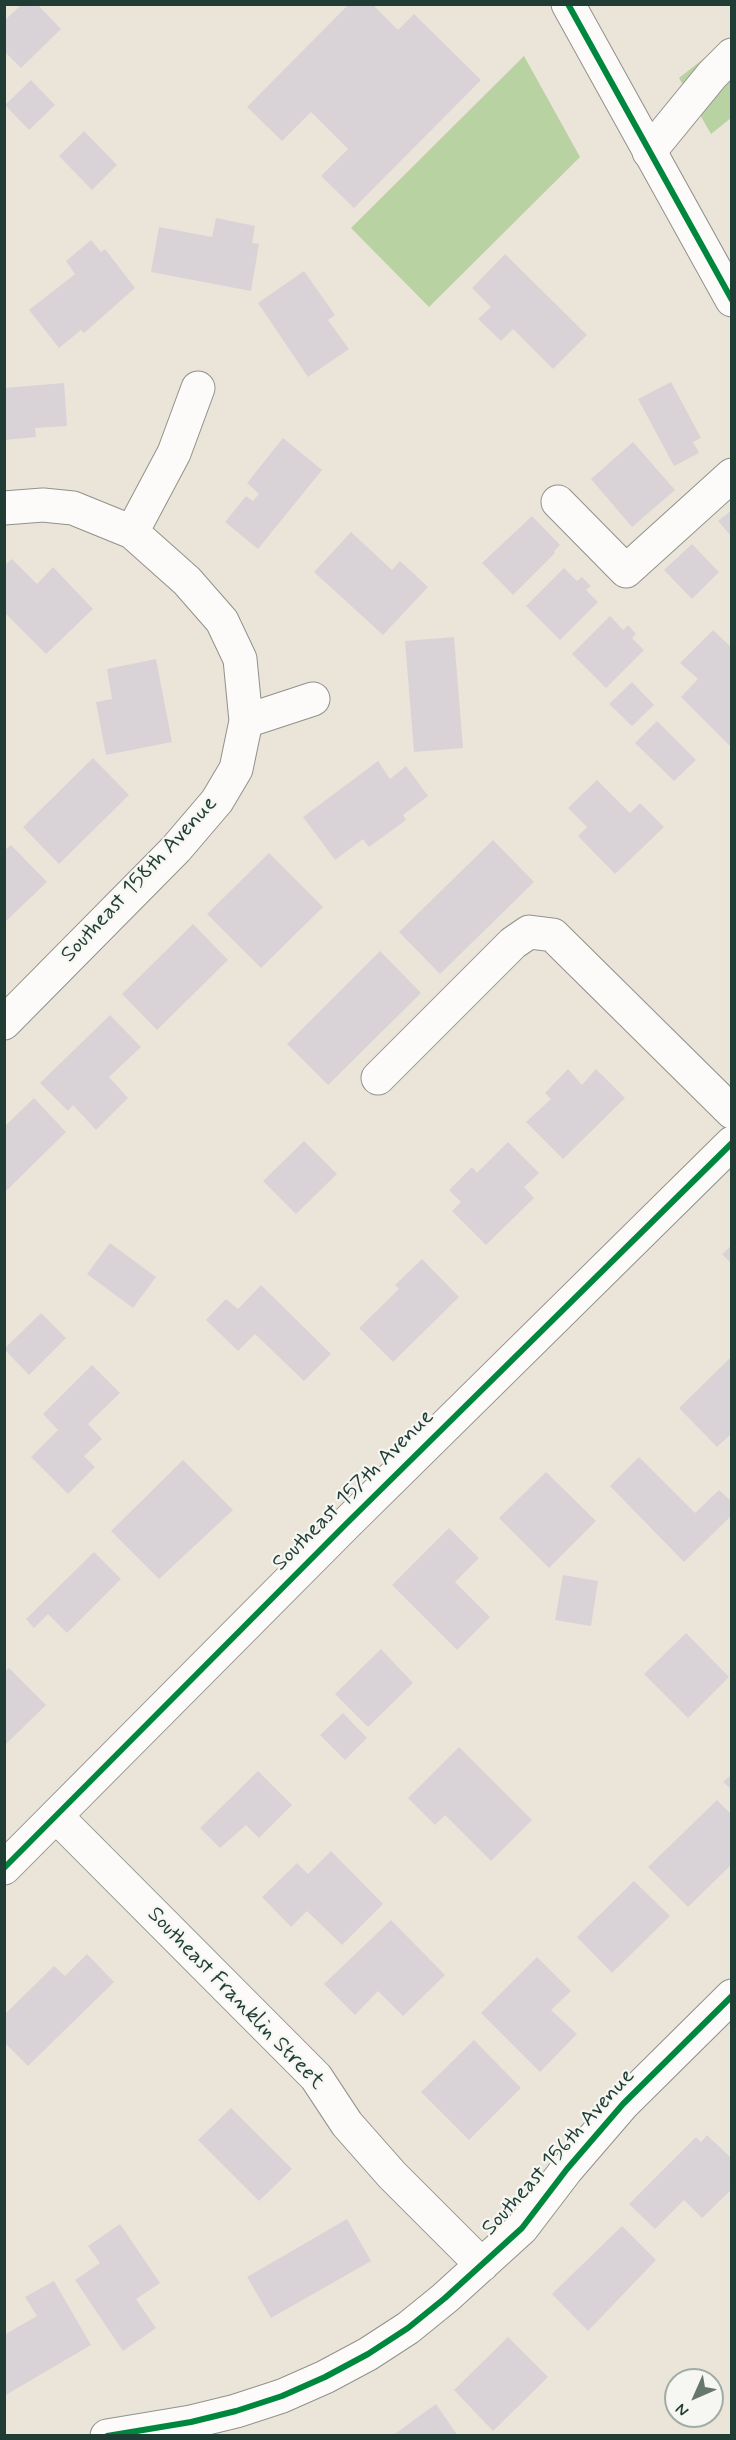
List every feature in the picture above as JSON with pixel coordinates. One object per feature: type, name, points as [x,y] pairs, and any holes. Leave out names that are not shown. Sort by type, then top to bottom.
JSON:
[{"type":"street","points":[[568,4],[732,300]]},
{"type":"street","points":[[650,152],[712,75],[732,56]]},
{"type":"street","points":[[132,532],[174,453],[198,388]]},
{"type":"street","points":[[558,502],[626,571],[732,475]]},
{"type":"street","name":"Southeast 158th Avenue","points":[[4,508],[43,505],[73,508],[132,532],[187,581],[222,621],[240,659],[246,720],[236,769],[217,801],[176,849],[4,1023]]},
{"type":"street","points":[[246,720],[313,699]]},
{"type":"street","points":[[378,1078],[513,942],[529,932],[553,935],[732,1112]]},
{"type":"street","name":"Southeast 157th Avenue","points":[[4,1868],[346,1524],[732,1143]]},
{"type":"street","name":"Southeast Franklin Street","points":[[56,1816],[316,2077],[347,2124],[392,2175],[482,2265]]},
{"type":"street","name":"Southeast 156th Avenue","points":[[107,2436],[191,2422],[282,2396],[368,2354],[408,2328],[522,2228],[567,2169],[623,2104],[732,1996]]},
{"type":"green space","points":[[731,37],[731,118],[711,134],[679,78]]},
{"type":"green space","points":[[524,56],[580,157],[429,307],[351,228]]},
{"type":"building","points":[[22,4],[37,4],[61,29],[21,68],[4,51],[4,21]]},
{"type":"building","points":[[349,4],[372,4],[398,30],[414,14],[481,80],[354,208],[321,176],[348,149],[311,112],[282,141],[247,107]]},
{"type":"building","points":[[31,80],[55,105],[29,130],[5,105]]},
{"type":"building","points":[[84,131],[117,165],[92,190],[59,156]]},
{"type":"building","points":[[216,218],[255,226],[252,243],[259,244],[251,291],[151,272],[159,227],[212,237]]},
{"type":"building","points":[[91,240],[101,252],[105,249],[135,288],[84,333],[81,330],[59,348],[29,310],[75,274],[66,261]]},
{"type":"building","points":[[505,254],[587,335],[553,369],[513,329],[501,341],[478,319],[491,307],[472,288]]},
{"type":"building","points":[[304,271],[335,315],[328,320],[349,349],[308,377],[258,303]]},
{"type":"building","points":[[671,382],[701,438],[693,442],[699,453],[674,466],[638,399]]},
{"type":"building","points":[[64,383],[67,426],[35,428],[36,437],[4,440],[4,388]]},
{"type":"building","points":[[283,438],[322,470],[258,549],[225,522],[246,496],[253,501],[259,494],[247,483]]},
{"type":"building","points":[[633,442],[675,490],[632,527],[591,479]]},
{"type":"building","points":[[732,510],[732,537],[718,521]]},
{"type":"building","points":[[532,516],[560,545],[554,551],[555,553],[513,595],[482,563]]},
{"type":"building","points":[[351,532],[392,570],[400,561],[428,587],[383,635],[314,572]]},
{"type":"building","points":[[692,544],[719,572],[692,599],[664,570]]},
{"type":"building","points":[[12,559],[37,584],[53,567],[93,609],[46,654],[4,612],[4,566]]},
{"type":"building","points":[[564,568],[577,581],[582,577],[591,586],[586,590],[598,602],[560,640],[526,606]]},
{"type":"building","points":[[610,616],[623,630],[628,625],[636,634],[632,638],[644,650],[606,688],[572,654]]},
{"type":"building","points":[[713,630],[732,648],[732,748],[681,697],[698,679],[680,663]]},
{"type":"building","points":[[454,637],[463,748],[414,752],[405,641]]},
{"type":"building","points":[[156,659],[172,742],[106,755],[96,702],[112,699],[107,669]]},
{"type":"building","points":[[632,682],[654,705],[632,726],[609,704]]},
{"type":"building","points":[[657,721],[696,760],[674,781],[635,743]]},
{"type":"building","points":[[93,758],[129,795],[59,864],[23,827]]},
{"type":"building","points":[[378,761],[390,779],[406,766],[428,796],[403,815],[406,820],[369,847],[363,839],[335,860],[303,817]]},
{"type":"building","points":[[597,780],[630,813],[640,803],[664,827],[615,874],[578,836],[587,827],[568,808]]},
{"type":"building","points":[[493,840],[534,882],[440,974],[399,932]]},
{"type":"building","points":[[11,845],[47,882],[4,923],[4,851]]},
{"type":"building","points":[[269,853],[323,907],[261,968],[207,914]]},
{"type":"building","points":[[193,924],[228,960],[157,1030],[122,994]]},
{"type":"building","points":[[380,951],[421,993],[328,1085],[287,1044]]},
{"type":"building","points":[[110,1015],[141,1047],[109,1077],[128,1098],[96,1130],[73,1105],[68,1111],[40,1083]]},
{"type":"building","points":[[568,1069],[582,1085],[596,1069],[625,1098],[563,1159],[526,1122],[551,1099],[545,1093]]},
{"type":"building","points":[[34,1098],[66,1132],[4,1193],[4,1127]]},
{"type":"building","points":[[304,1141],[337,1174],[296,1214],[263,1181]]},
{"type":"building","points":[[508,1142],[539,1173],[524,1187],[534,1198],[486,1245],[452,1211],[461,1202],[449,1190],[472,1167],[477,1173]]},
{"type":"building","points":[[110,1243],[156,1277],[133,1308],[87,1274]]},
{"type":"building","points":[[732,1245],[732,1264],[722,1254]]},
{"type":"building","points":[[422,1259],[459,1297],[393,1362],[359,1328],[399,1289],[395,1285]]},
{"type":"building","points":[[261,1285],[331,1354],[304,1381],[255,1334],[238,1351],[206,1320],[226,1299],[238,1309]]},
{"type":"building","points":[[41,1313],[66,1338],[29,1375],[4,1349]]},
{"type":"building","points":[[732,1356],[732,1433],[717,1447],[679,1408]]},
{"type":"building","points":[[92,1365],[120,1393],[88,1424],[102,1439],[84,1456],[95,1467],[68,1494],[31,1457],[58,1430],[43,1414]]},
{"type":"building","points":[[639,1457],[695,1513],[719,1490],[732,1502],[732,1515],[684,1562],[610,1486]]},
{"type":"building","points":[[183,1460],[233,1510],[159,1579],[111,1531]]},
{"type":"building","points":[[546,1472],[596,1521],[549,1568],[499,1518]]},
{"type":"building","points":[[449,1528],[479,1558],[455,1582],[490,1617],[457,1650],[392,1585]]},
{"type":"building","points":[[94,1552],[121,1579],[67,1633],[48,1614],[34,1628],[26,1619]]},
{"type":"building","points":[[563,1575],[598,1581],[591,1626],[555,1620]]},
{"type":"building","points":[[686,1633],[729,1677],[688,1718],[644,1674]]},
{"type":"building","points":[[381,1649],[413,1683],[368,1727],[335,1694]]},
{"type":"building","points":[[9,1668],[46,1705],[4,1746],[4,1672]]},
{"type":"building","points":[[343,1713],[367,1738],[345,1760],[320,1735]]},
{"type":"building","points":[[459,1747],[532,1820],[491,1861],[445,1815],[435,1825],[408,1798]]},
{"type":"building","points":[[258,1771],[292,1805],[259,1838],[246,1825],[220,1848],[200,1828]]},
{"type":"building","points":[[732,1774],[732,1790],[723,1782]]},
{"type":"building","points":[[717,1800],[732,1815],[732,1864],[688,1907],[648,1867]]},
{"type":"building","points":[[331,1851],[383,1904],[342,1945],[307,1911],[291,1927],[262,1897],[297,1863],[308,1874]]},
{"type":"building","points":[[634,1881],[670,1916],[612,1973],[577,1937]]},
{"type":"building","points":[[391,1920],[445,1975],[403,2016],[378,1991],[355,2015],[324,1984]]},
{"type":"building","points":[[87,1954],[114,1982],[28,2066],[4,2042],[4,2015],[54,1966],[65,1976]]},
{"type":"building","points":[[537,1957],[571,1991],[551,2010],[577,2034],[540,2072],[481,2013]]},
{"type":"building","points":[[474,2040],[521,2088],[469,2140],[421,2092]]},
{"type":"building","points":[[231,2108],[292,2169],[259,2201],[198,2140]]},
{"type":"building","points":[[707,2135],[732,2159],[732,2189],[702,2218],[684,2200],[655,2229],[629,2204],[696,2137],[701,2142]]},
{"type":"building","points":[[347,2219],[371,2261],[271,2318],[247,2277]]},
{"type":"building","points":[[120,2224],[160,2283],[136,2299],[156,2328],[123,2351],[75,2280],[100,2263],[88,2246]]},
{"type":"building","points":[[622,2226],[656,2260],[588,2331],[552,2294]]},
{"type":"building","points":[[54,2281],[91,2345],[4,2396],[4,2335],[37,2316],[25,2297]]},
{"type":"building","points":[[508,2337],[548,2377],[493,2431],[454,2390]]},
{"type":"building","points":[[436,2404],[458,2436],[392,2436]]},
{"type":"cycle path","points":[[568,4],[732,300]]},
{"type":"cycle path","points":[[4,1868],[346,1524],[732,1143]]},
{"type":"cycle path","points":[[107,2436],[191,2422],[282,2396],[368,2354],[408,2328],[445,2298],[522,2228],[567,2169],[623,2104],[732,1996]]}]
